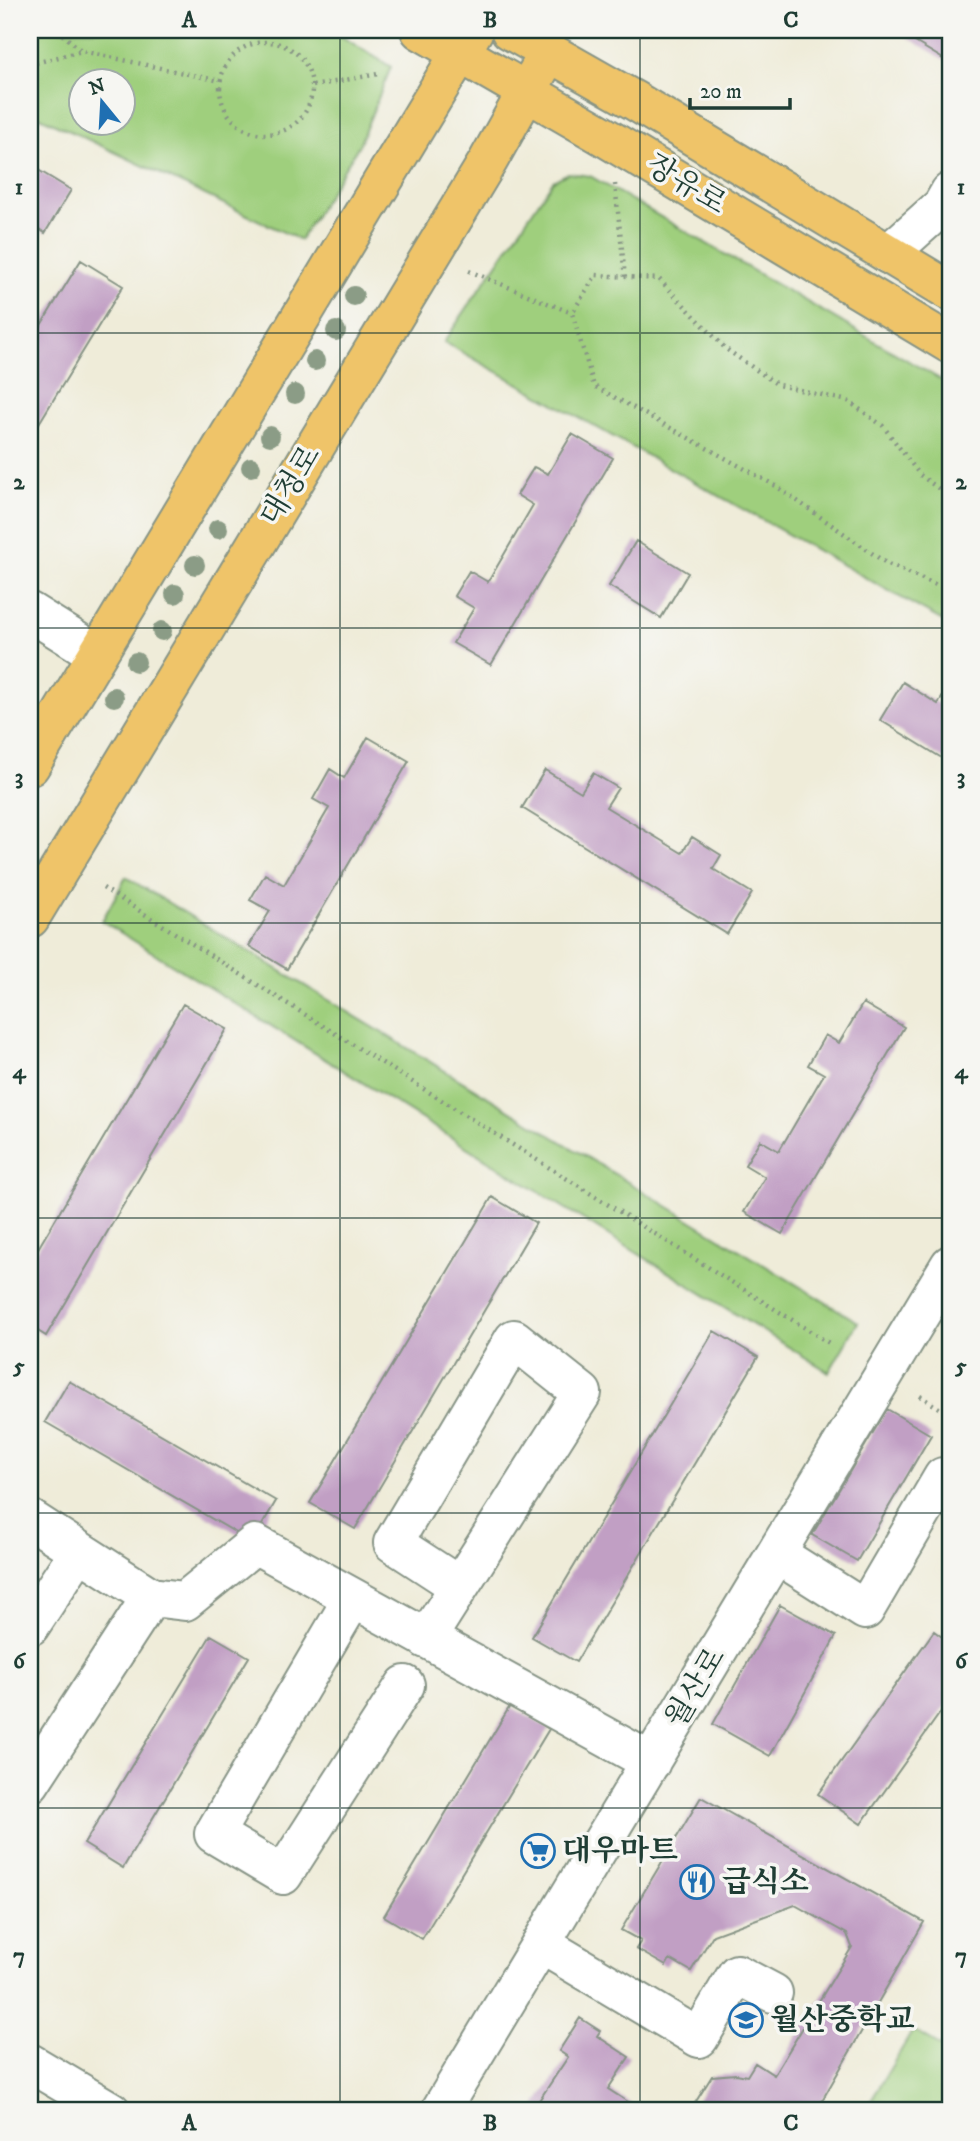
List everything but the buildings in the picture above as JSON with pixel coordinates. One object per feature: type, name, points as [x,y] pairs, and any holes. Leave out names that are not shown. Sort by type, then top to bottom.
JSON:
[{"type":"main road","name":"장유로","points":[[420,30],[466,41],[527,92],[950,344]]},
{"type":"main road","name":"장유로","points":[[510,30],[635,101],[950,292]]},
{"type":"main road","points":[[30,766],[466,41]]},
{"type":"main road","name":"대청로","points":[[30,918],[488,161],[550,52]]},
{"type":"street","points":[[888,254],[942,206],[950,192]]},
{"type":"street","points":[[30,612],[97,654]]},
{"type":"street","name":"월산로","points":[[440,2111],[950,1265]]},
{"type":"street","points":[[426,1639],[582,1393],[514,1339],[393,1543],[459,1586]]},
{"type":"street","points":[[777,1555],[865,1610],[943,1477],[950,1482]]},
{"type":"street","points":[[30,1520],[151,1597],[185,1601],[255,1544],[652,1762]]},
{"type":"street","points":[[30,1626],[79,1551]]},
{"type":"street","points":[[30,1783],[151,1597]]},
{"type":"street","points":[[353,1598],[214,1834],[283,1875],[405,1685]]},
{"type":"street","points":[[541,1944],[699,2038],[737,1975],[773,1993]]},
{"type":"street","points":[[30,2063],[111,2111]]},
{"type":"path","points":[[57,30],[82,51]]},
{"type":"path","points":[[261,42],[276,43],[291,49],[302,58],[310,71],[313,86],[311,101],[304,115],[293,126],[264,134],[249,131],[236,123],[226,111],[221,97],[220,81],[225,67],[234,55],[247,46],[261,42]]},
{"type":"path","points":[[30,60],[35,63],[82,51],[220,81]]},
{"type":"path","points":[[313,86],[378,74]]},
{"type":"path","points":[[615,179],[625,277]]},
{"type":"path","points":[[469,271],[572,313]]},
{"type":"path","points":[[950,497],[920,475],[883,426],[848,401],[778,385],[726,349],[659,279],[596,275],[572,313],[594,386],[776,486],[886,563],[950,592]]},
{"type":"path","points":[[103,888],[830,1343]]},
{"type":"path","points":[[920,1396],[950,1415]]},
{"type":"green space","points":[[30,30],[331,30],[391,67],[359,145],[300,240],[81,136],[136,136],[136,66],[66,66],[66,129],[30,112]]},
{"type":"green space","points":[[568,173],[590,176],[950,385],[950,625],[444,342],[553,181]]},
{"type":"green space","points":[[126,877],[858,1322],[829,1372],[102,921]]},
{"type":"green space","points":[[913,2030],[950,2052],[950,2111],[865,2111]]},
{"type":"place","name":"대우마트","points":[[538,1851]]},
{"type":"place","name":"급식소","points":[[697,1882]]},
{"type":"place","name":"월산중학교","points":[[746,2020]]}]
